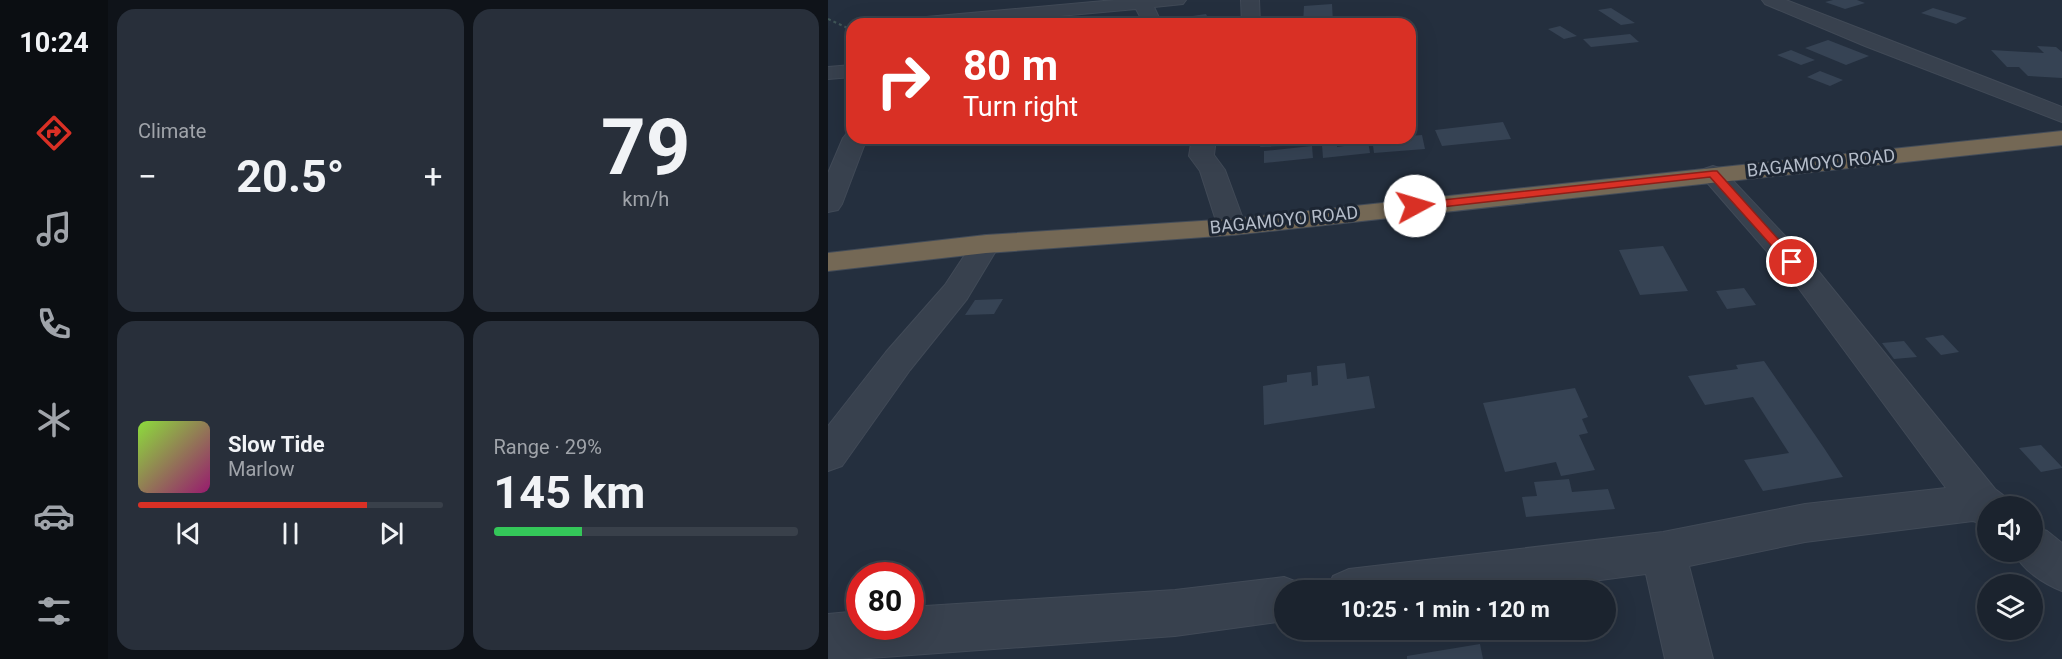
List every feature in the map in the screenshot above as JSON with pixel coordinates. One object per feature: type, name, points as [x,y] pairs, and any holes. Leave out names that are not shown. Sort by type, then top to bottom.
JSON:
[{"type":"highway","name":"BAGAMOYO ROAD","points":[[828,262],[986,244],[1232,227],[2062,138]]},
{"type":"street","points":[[933,18],[1069,4],[1177,0]]},
{"type":"street","points":[[1250,0],[1251,18]]},
{"type":"street","points":[[1771,0],[1872,42],[2062,115]]},
{"type":"street","points":[[1140,3],[1148,10],[1151,18]]},
{"type":"street","points":[[828,73],[846,72]]},
{"type":"street","points":[[828,204],[853,144]]},
{"type":"street","points":[[1202,147],[1232,227]]},
{"type":"street","points":[[1713,174],[1808,279],[1977,496]]},
{"type":"street","points":[[828,455],[898,362],[956,292],[986,244]]},
{"type":"street","points":[[1438,580],[1663,552],[1805,523],[1977,506]]},
{"type":"street","points":[[1663,552],[1689,659]]},
{"type":"street","points":[[2043,554],[2062,570]]},
{"type":"street","points":[[828,638],[923,629],[1175,613],[1274,600]]},
{"type":"path","points":[[828,19],[846,27]]},
{"type":"building","points":[[1857,0],[1865,3],[1845,9],[1825,2]]},
{"type":"building","points":[[1332,4],[1333,18],[1303,18],[1304,6]]},
{"type":"building","points":[[1611,8],[1635,23],[1621,25],[1598,10]]},
{"type":"building","points":[[1933,8],[1967,18],[1956,24],[1921,13]]},
{"type":"building","points":[[1206,14],[1208,18],[1179,18]]},
{"type":"building","points":[[1560,26],[1577,36],[1564,39],[1548,29]]},
{"type":"building","points":[[1630,34],[1639,42],[1591,47],[1583,39]]},
{"type":"building","points":[[1828,40],[1869,56],[1846,65],[1805,48]]},
{"type":"building","points":[[2037,46],[2056,47],[2062,52],[2062,78],[2028,76],[2019,67],[2007,67],[1991,50],[2044,53]]},
{"type":"building","points":[[1791,50],[1815,60],[1801,65],[1777,55]]},
{"type":"building","points":[[1820,71],[1843,80],[1830,86],[1807,77]]},
{"type":"building","points":[[1503,122],[1511,139],[1442,146],[1435,130]]},
{"type":"building","points":[[1422,135],[1425,149],[1374,153],[1373,144],[1416,144],[1416,136]]},
{"type":"building","points":[[1261,144],[1284,144],[1283,146],[1260,147]]},
{"type":"building","points":[[1343,144],[1368,144],[1370,153],[1323,158],[1322,145],[1344,146]]},
{"type":"building","points":[[1312,146],[1313,158],[1264,163],[1264,151]]},
{"type":"building","points":[[1663,246],[1688,291],[1640,295],[1619,250]]},
{"type":"building","points":[[1744,288],[1756,305],[1727,309],[1716,291]]},
{"type":"building","points":[[1003,299],[994,314],[965,315],[975,300]]},
{"type":"building","points":[[1943,335],[1959,352],[1941,355],[1925,338]]},
{"type":"building","points":[[1904,341],[1917,357],[1894,359],[1882,343]]},
{"type":"building","points":[[1764,361],[1843,477],[1763,491],[1744,460],[1789,453],[1753,397],[1705,405],[1688,376],[1738,369],[1736,365]]},
{"type":"building","points":[[1345,363],[1347,379],[1369,376],[1375,408],[1264,425],[1263,386],[1287,382],[1287,375],[1311,372],[1312,386],[1318,385],[1317,366]]},
{"type":"building","points":[[1575,388],[1588,417],[1582,419],[1588,433],[1579,435],[1595,470],[1561,476],[1556,462],[1505,472],[1483,403]]},
{"type":"building","points":[[2041,445],[2062,468],[2041,472],[2019,448]]},
{"type":"building","points":[[1569,479],[1572,492],[1608,489],[1615,509],[1526,517],[1522,497],[1537,496],[1534,482]]},
{"type":"building","points":[[1480,644],[1483,659],[1407,659],[1407,656]]},
{"type":"route","points":[[1415,206],[1713,174],[1792,262]]}]
